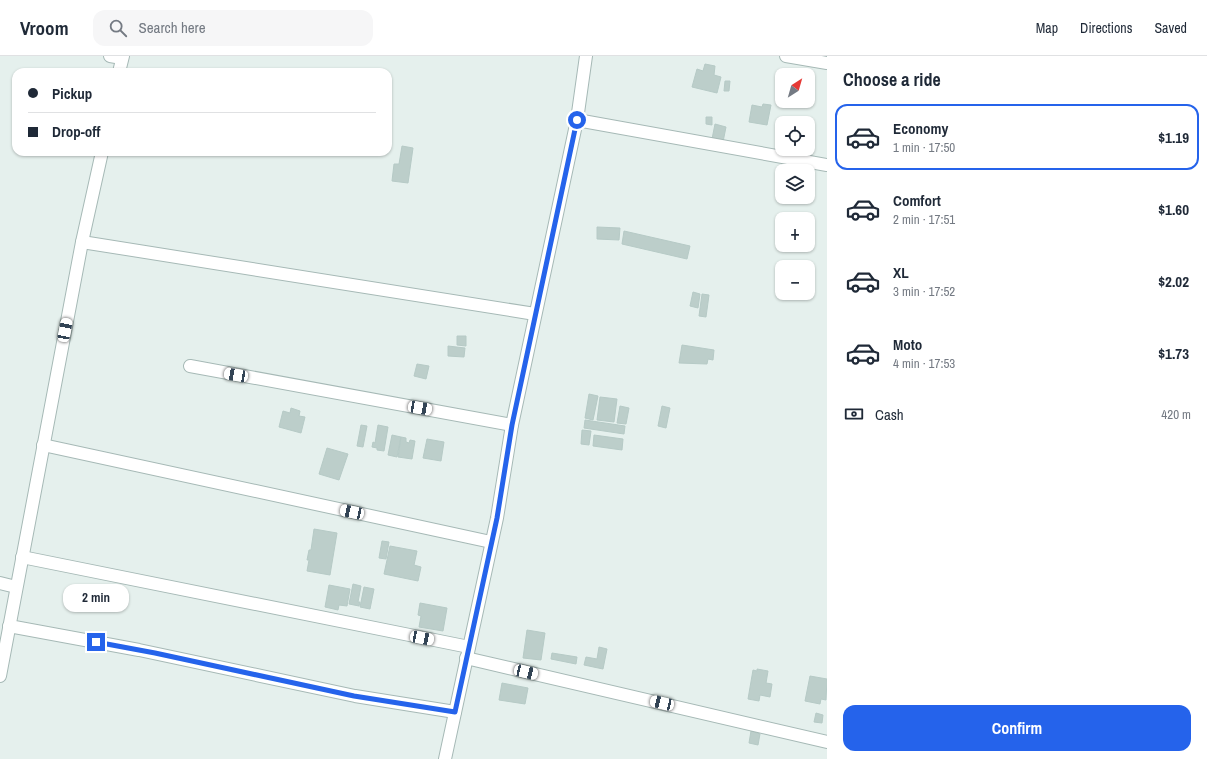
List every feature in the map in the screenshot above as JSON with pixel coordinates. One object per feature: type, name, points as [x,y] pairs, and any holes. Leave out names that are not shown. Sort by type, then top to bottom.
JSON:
[{"type":"street","points":[[110,56],[123,57],[120,68]]},
{"type":"street","points":[[445,759],[491,542],[512,425],[577,120],[586,56]]},
{"type":"street","points":[[786,56],[827,63]]},
{"type":"street","points":[[577,120],[827,164]]},
{"type":"street","points":[[0,676],[82,242],[101,156]]},
{"type":"street","points":[[82,242],[535,314]]},
{"type":"street","points":[[190,366],[512,425]]},
{"type":"street","points":[[43,445],[491,542]]},
{"type":"street","points":[[22,557],[467,652],[827,742]]},
{"type":"street","points":[[0,583],[16,587]]},
{"type":"street","points":[[9,626],[139,650],[354,696],[455,712]]},
{"type":"building","points":[[705,64],[715,66],[714,75],[721,77],[717,93],[692,87],[697,69],[703,71]]},
{"type":"building","points":[[725,81],[730,81],[729,91],[724,91]]},
{"type":"building","points":[[763,104],[771,105],[767,125],[749,122],[752,105],[762,107]]},
{"type":"building","points":[[706,117],[712,117],[712,125],[706,124]]},
{"type":"building","points":[[715,124],[726,127],[723,142],[712,139]]},
{"type":"building","points":[[402,146],[413,148],[408,183],[392,181],[394,164],[399,164]]},
{"type":"building","points":[[597,227],[620,228],[619,240],[597,239]]},
{"type":"building","points":[[624,231],[690,246],[687,259],[622,244]]},
{"type":"building","points":[[693,292],[700,294],[698,308],[690,306]]},
{"type":"building","points":[[702,294],[709,295],[706,317],[699,316]]},
{"type":"building","points":[[457,336],[466,336],[466,346],[457,345]]},
{"type":"building","points":[[682,345],[714,350],[713,360],[708,359],[707,364],[679,363]]},
{"type":"building","points":[[448,346],[465,348],[464,357],[448,356]]},
{"type":"building","points":[[417,364],[429,366],[426,379],[414,376]]},
{"type":"building","points":[[589,394],[598,396],[593,420],[585,418]]},
{"type":"building","points":[[600,397],[617,399],[614,422],[597,420]]},
{"type":"building","points":[[620,406],[629,408],[626,424],[617,423]]},
{"type":"building","points":[[662,406],[670,408],[666,428],[658,426]]},
{"type":"building","points":[[291,408],[300,411],[299,416],[305,417],[301,433],[279,427],[283,411],[290,413]]},
{"type":"building","points":[[585,420],[625,426],[624,434],[584,428]]},
{"type":"building","points":[[361,425],[367,426],[363,447],[357,446]]},
{"type":"building","points":[[378,425],[388,427],[384,451],[377,450],[377,448],[372,447],[373,442],[375,443]]},
{"type":"building","points":[[582,430],[591,431],[589,445],[581,444]]},
{"type":"building","points":[[392,435],[401,437],[397,457],[388,455]]},
{"type":"building","points":[[594,435],[623,439],[622,450],[593,446]]},
{"type":"building","points":[[401,437],[406,438],[406,442],[409,443],[410,440],[415,441],[412,459],[398,457]]},
{"type":"building","points":[[427,439],[444,442],[441,461],[423,458]]},
{"type":"building","points":[[327,448],[348,454],[339,480],[319,474]]},
{"type":"building","points":[[314,529],[337,533],[330,575],[307,571],[309,560],[307,560],[309,550],[311,550]]},
{"type":"building","points":[[382,541],[389,542],[386,559],[379,558]]},
{"type":"building","points":[[390,546],[417,551],[414,565],[421,567],[418,581],[384,574]]},
{"type":"building","points":[[353,584],[361,586],[358,602],[360,602],[359,606],[349,604]]},
{"type":"building","points":[[329,585],[350,589],[347,606],[339,605],[338,610],[325,607]]},
{"type":"building","points":[[364,587],[374,589],[370,609],[360,607]]},
{"type":"building","points":[[420,603],[447,608],[443,631],[419,627],[421,616],[418,615]]},
{"type":"building","points":[[527,630],[545,633],[541,660],[523,658]]},
{"type":"building","points":[[599,647],[607,649],[603,669],[584,665],[586,657],[597,659]]},
{"type":"building","points":[[552,653],[577,657],[576,664],[551,659]]},
{"type":"building","points":[[757,669],[768,671],[766,683],[772,684],[770,697],[760,695],[759,701],[748,699],[753,670],[757,671]]},
{"type":"building","points":[[810,676],[827,679],[826,700],[821,699],[820,704],[805,701]]},
{"type":"building","points":[[502,683],[528,688],[525,704],[499,700]]},
{"type":"building","points":[[816,713],[823,715],[822,723],[814,722]]},
{"type":"building","points":[[751,731],[760,734],[758,745],[749,743]]},
{"type":"route","points":[[96,642],[308,685],[354,696],[455,712],[497,518],[512,425],[577,120]]}]
